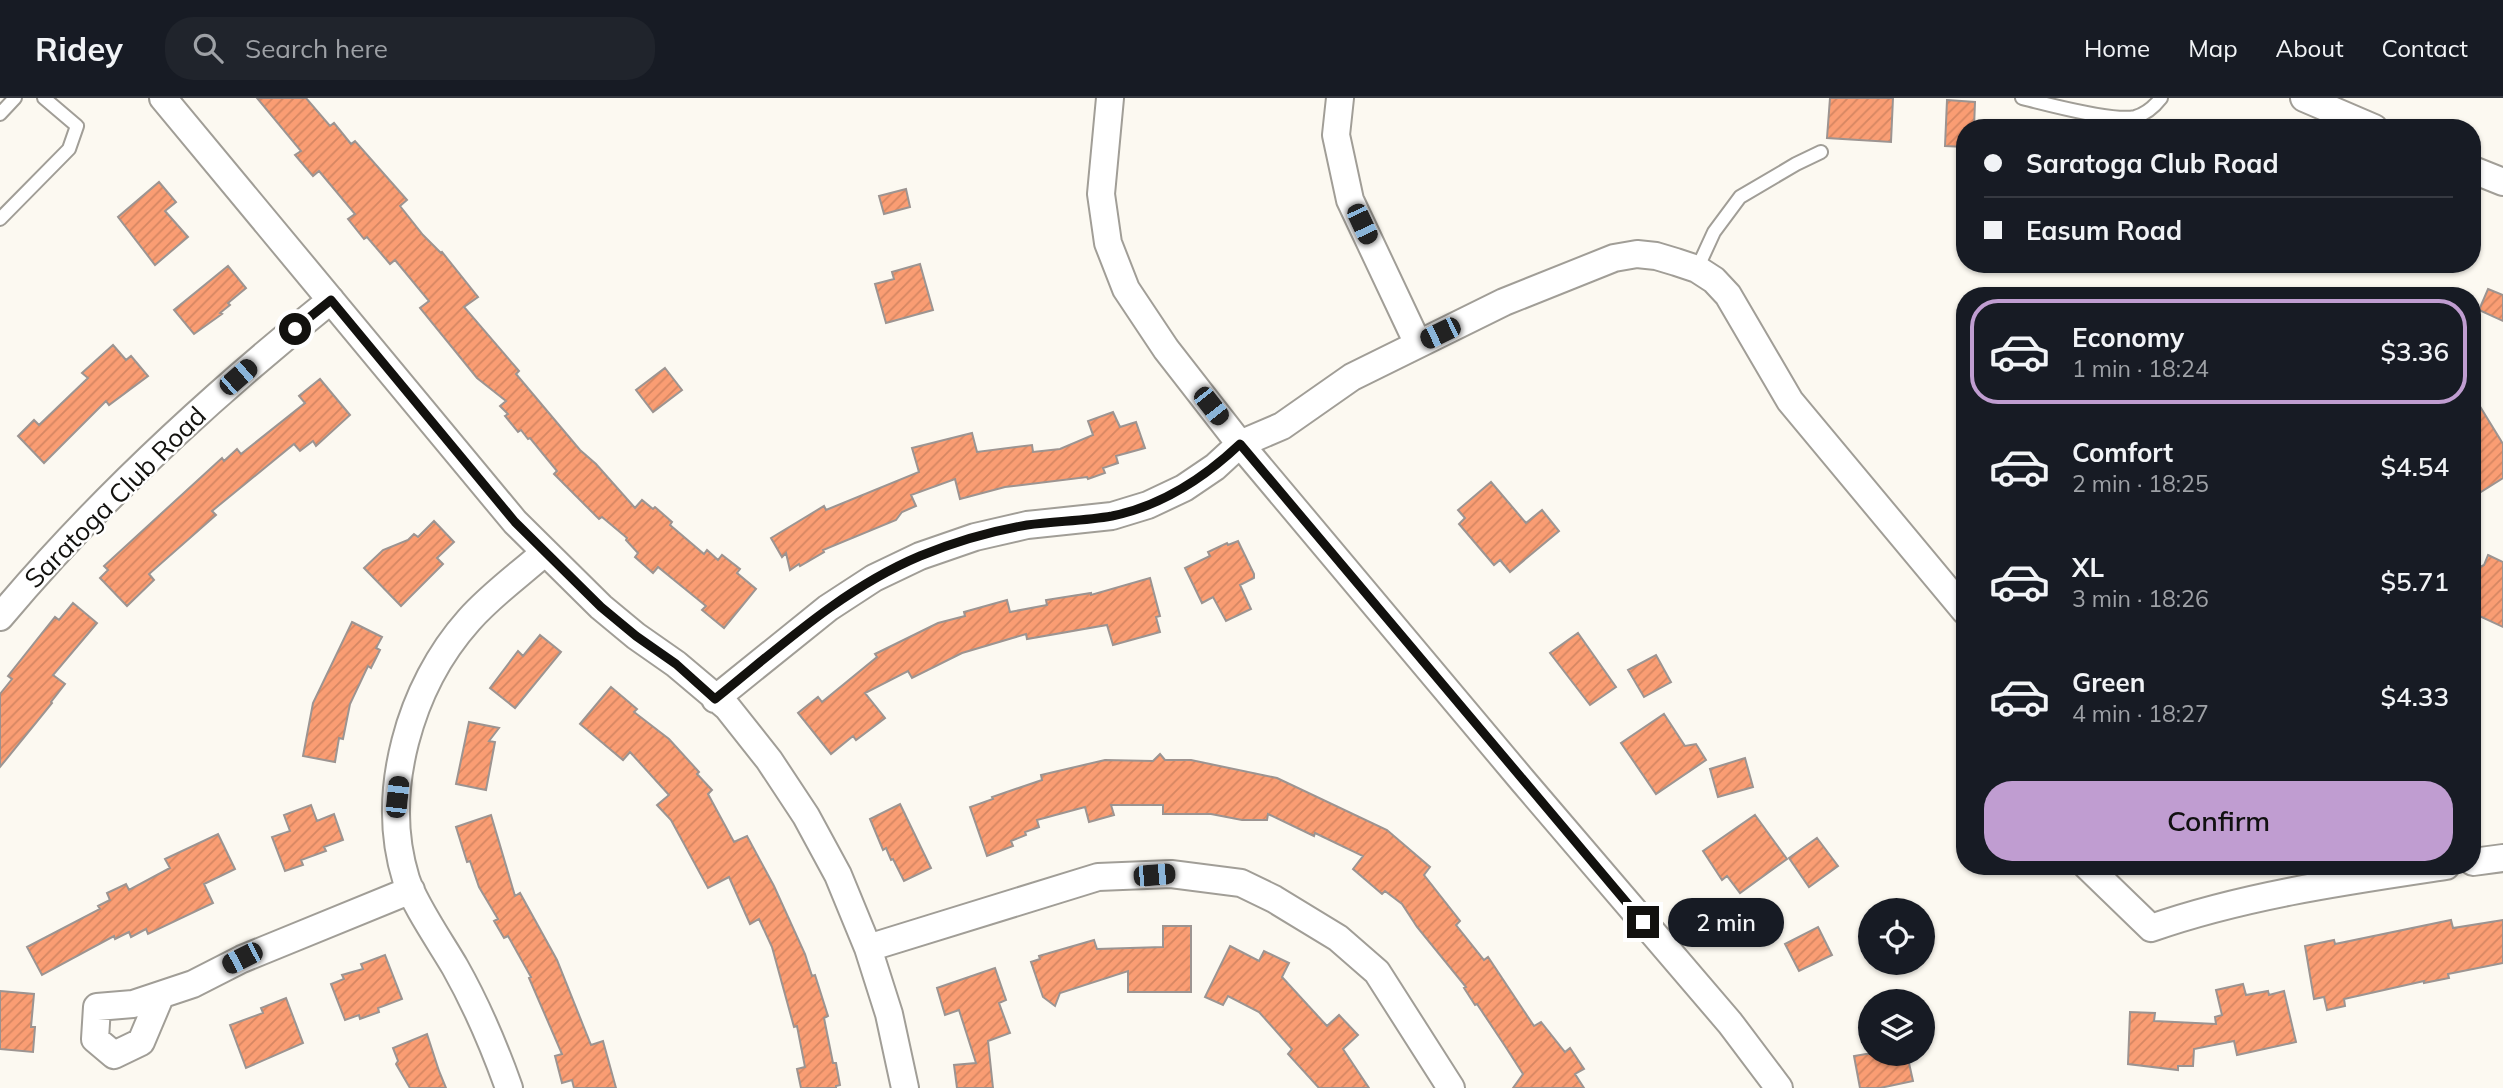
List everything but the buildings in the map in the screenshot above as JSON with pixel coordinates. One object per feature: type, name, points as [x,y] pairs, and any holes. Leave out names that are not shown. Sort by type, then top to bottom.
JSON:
[{"type":"street","points":[[163,98],[515,522],[601,607],[727,707],[769,760],[806,816],[838,875],[868,948],[889,1014],[905,1088]]},
{"type":"street","points":[[1111,98],[1101,194],[1108,243],[1126,289],[1148,323],[1240,444],[1721,1013],[1779,1088]]},
{"type":"street","points":[[1340,98],[1336,135],[1350,200],[1418,344]]},
{"type":"street","points":[[2304,98],[2353,119]]},
{"type":"street","points":[[2481,173],[2503,182]]},
{"type":"street","points":[[715,699],[828,608],[874,578],[909,561],[975,537],[1027,526],[1112,516],[1148,505],[1194,481],[1215,467],[1240,444],[1282,426],[1352,377],[1504,302],[1614,258],[1637,254],[1656,256],[1697,269],[1714,280],[1728,295],[1790,401],[1956,600]]},
{"type":"street","name":"Saratoga Club Road","points":[[0,617],[52,554],[180,427],[331,300]]},
{"type":"street","points":[[509,1088],[469,992],[406,878],[398,837],[397,797],[401,762],[410,723],[424,688],[443,653],[469,620],[544,553]]},
{"type":"street","points":[[2481,861],[2503,858]]},
{"type":"street","points":[[868,948],[1098,877],[1171,874],[1241,883],[1338,937],[1377,972],[1451,1088]]},
{"type":"street","points":[[2096,875],[2151,928],[2311,876]]},
{"type":"street","points":[[160,997],[141,1042],[114,1055],[95,1038],[97,1007],[133,1004],[193,984],[242,958],[411,890]]},
{"type":"lane","points":[[0,114],[15,98]]},
{"type":"lane","points":[[0,219],[69,149],[77,126],[44,98]]},
{"type":"lane","points":[[2022,98],[2058,107],[2134,117],[2153,108],[2161,98]]},
{"type":"lane","points":[[1697,269],[1714,232],[1740,197],[1821,152]]},
{"type":"route","points":[[295,329],[331,300],[515,522],[544,553],[601,607],[676,664],[715,699],[828,608],[874,578],[920,556],[975,537],[1027,526],[1112,516],[1148,505],[1200,478],[1240,444],[1643,922]]}]
